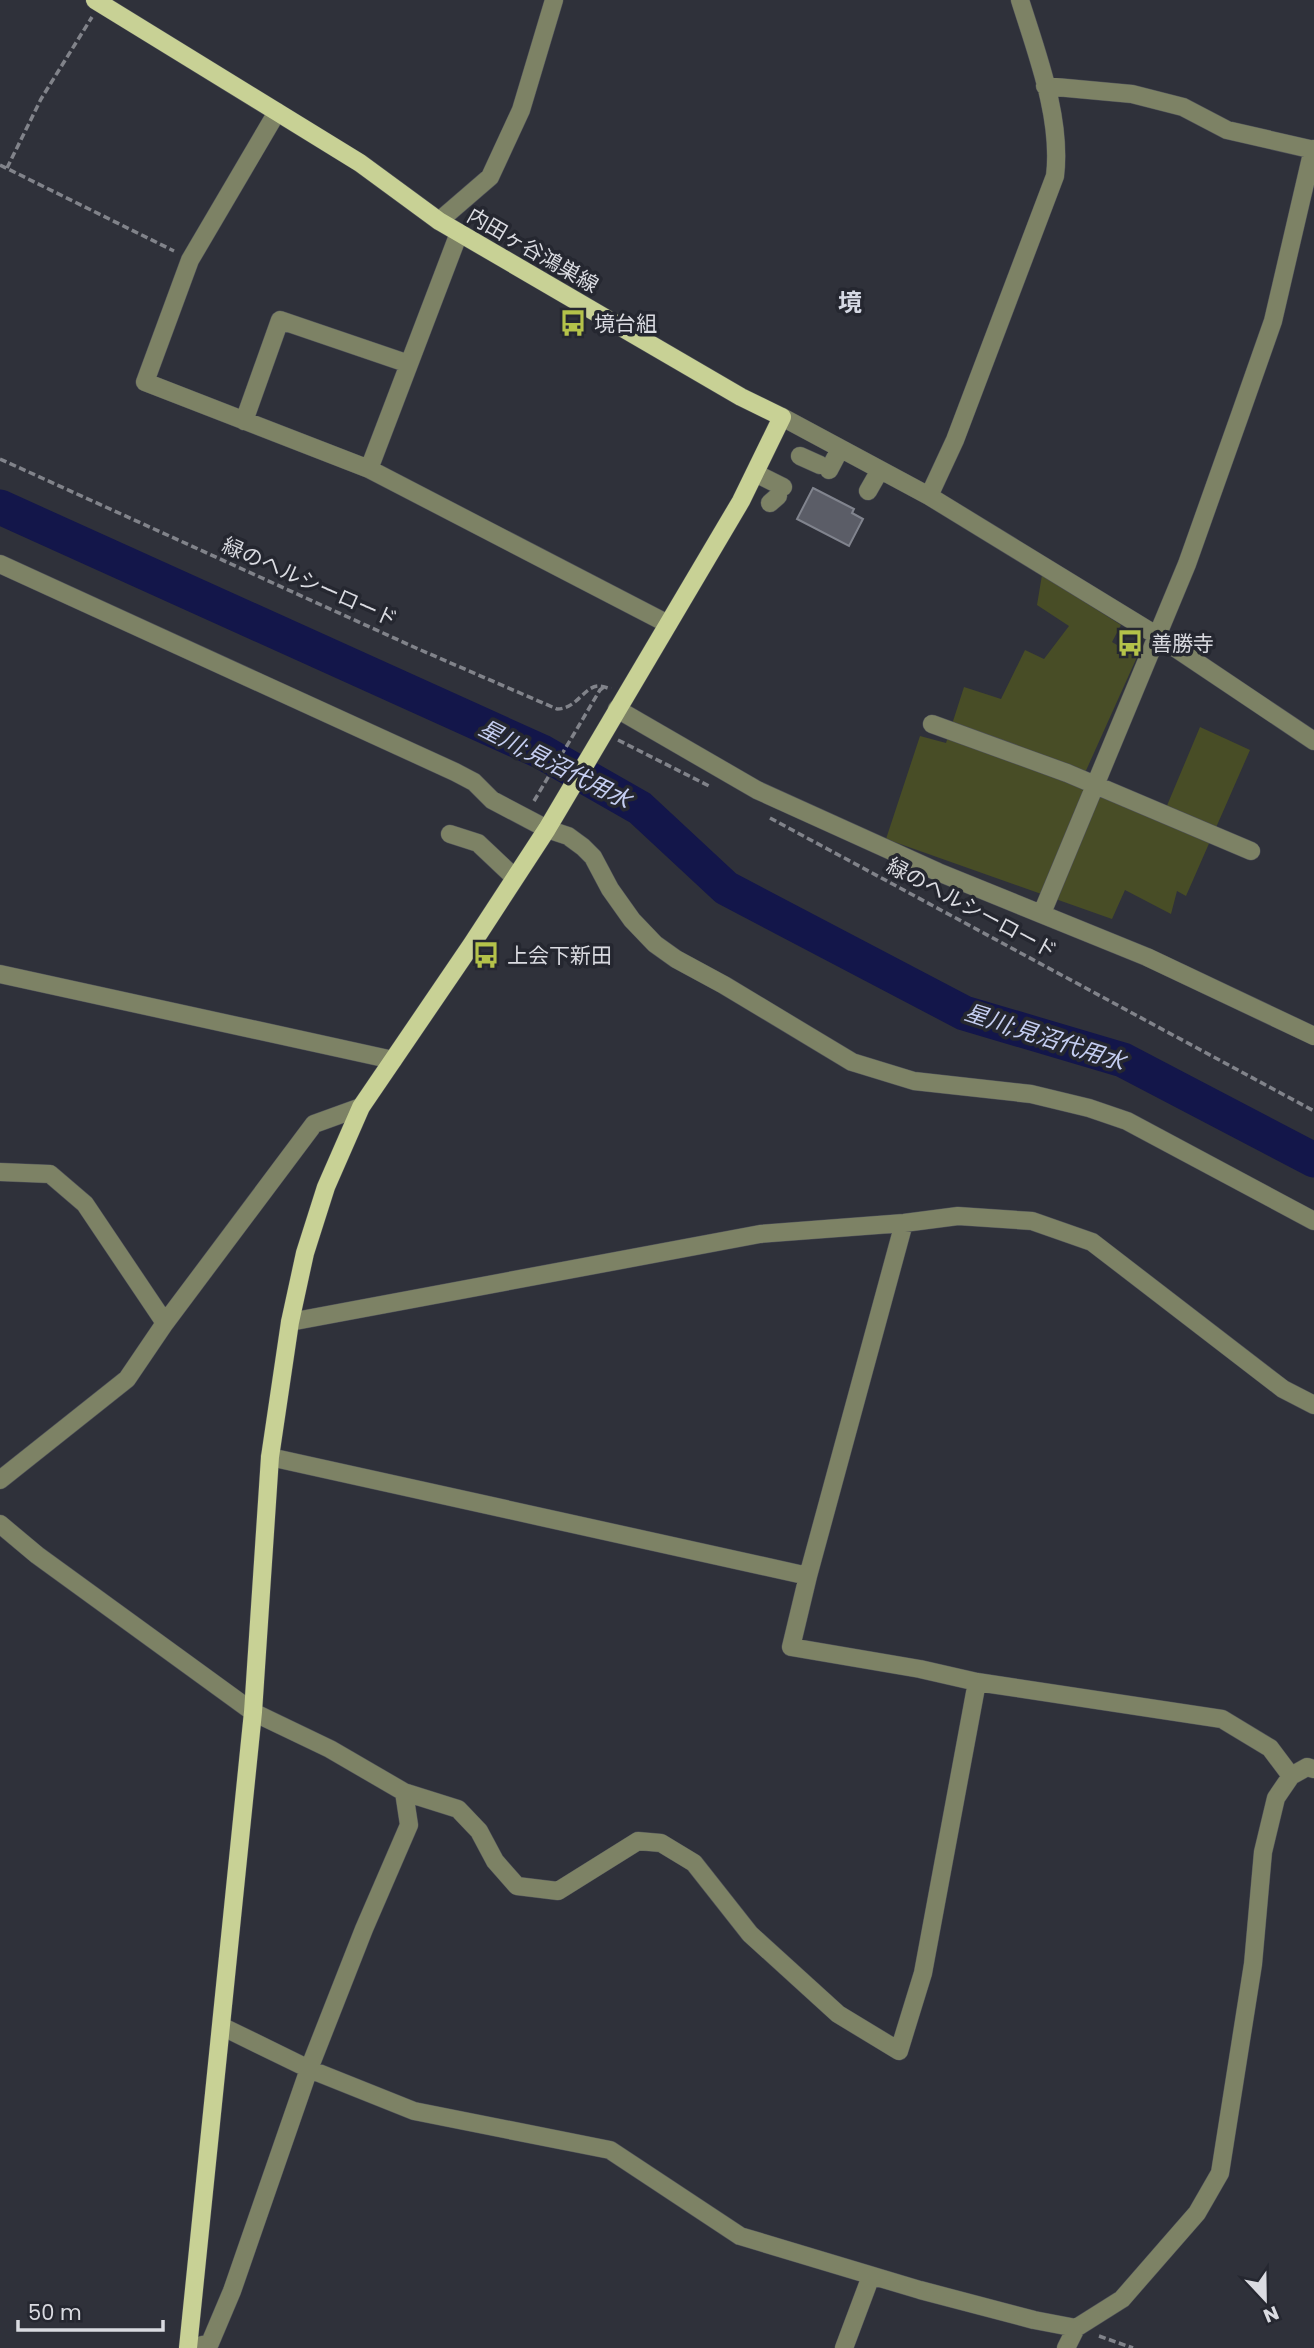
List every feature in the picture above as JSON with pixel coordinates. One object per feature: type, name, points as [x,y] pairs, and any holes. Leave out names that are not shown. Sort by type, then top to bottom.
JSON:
[{"type":"main road","name":"内田ヶ谷鴻巣線","points":[[98,1],[360,163],[439,221],[741,397],[782,417]]},
{"type":"main road","points":[[190,2348],[253,1712],[271,1457],[289,1322],[305,1253],[326,1187],[361,1107],[606,740],[617,709],[741,501],[782,417]]},
{"type":"street","points":[[439,221],[490,177],[521,110],[554,0]]},
{"type":"street","points":[[929,496],[955,440],[1055,176],[1057,140],[1045,86],[1020,0]]},
{"type":"street","points":[[1042,913],[1186,564],[1273,321],[1313,149],[1227,130],[1183,107],[1132,94],[1045,86]]},
{"type":"street","points":[[278,112],[190,260],[145,382],[369,469],[668,624]]},
{"type":"street","points":[[369,469],[459,233]]},
{"type":"street","points":[[244,421],[281,320],[409,364]]},
{"type":"street","points":[[782,417],[929,496],[1156,635],[1314,741]]},
{"type":"street","points":[[800,456],[824,468],[840,449]]},
{"type":"street","points":[[868,491],[880,470]]},
{"type":"street","points":[[755,473],[777,495]]},
{"type":"street","points":[[0,564],[455,772],[474,782],[492,800],[547,829],[564,834],[593,857],[620,905],[655,944],[852,1062],[914,1081],[1031,1094],[1089,1108],[1127,1121],[1314,1220]]},
{"type":"street","points":[[617,709],[757,790],[938,872],[1147,957],[1314,1036]]},
{"type":"street","points":[[932,724],[1094,785],[1251,851]]},
{"type":"street","points":[[450,834],[478,843],[514,877]]},
{"type":"street","points":[[0,974],[393,1060]]},
{"type":"street","points":[[0,1480],[127,1379],[165,1323],[314,1124],[361,1107]]},
{"type":"street","points":[[0,1172],[50,1174],[85,1204],[165,1323]]},
{"type":"street","points":[[289,1322],[760,1234],[958,1216],[1032,1221],[1092,1242],[1283,1389],[1314,1405]]},
{"type":"street","points":[[904,1223],[791,1647],[920,1669],[977,1682],[1222,1719],[1270,1748],[1291,1776]]},
{"type":"street","points":[[271,1457],[808,1576]]},
{"type":"street","points":[[0,1524],[37,1555],[253,1712],[330,1749],[404,1792],[458,1809],[479,1831],[495,1861],[517,1886],[558,1891],[638,1840],[661,1843],[694,1863],[750,1934],[838,2014],[900,2051],[923,1973],[977,1682]]},
{"type":"street","points":[[1066,2348],[1076,2328],[1122,2299],[1197,2213],[1220,2173],[1253,1964],[1263,1852],[1276,1798],[1291,1776],[1307,1767],[1314,1769]]},
{"type":"street","points":[[190,2348],[210,2343],[226,2304],[309,2069],[364,1929],[409,1825],[404,1792]]},
{"type":"street","points":[[223,2027],[309,2069],[414,2111],[610,2150],[740,2236],[871,2276],[1034,2320],[1076,2328]]},
{"type":"street","points":[[844,2348],[871,2276]]},
{"type":"path","points":[[6,167],[41,99],[98,1]]},
{"type":"path","points":[[0,165],[190,260]]},
{"type":"path","name":"緑のヘルシーロード","points":[[0,459],[557,709],[572,706],[593,687],[604,687],[534,801]]},
{"type":"path","points":[[606,740],[718,791]]},
{"type":"path","name":"緑のヘルシーロード","points":[[765,816],[1314,1111]]},
{"type":"path","points":[[1076,2328],[1133,2348]]},
{"type":"green space","points":[[1042,575],[1121,625],[1112,642],[1137,657],[1084,775],[1166,808],[1200,727],[1250,750],[1186,896],[1177,891],[1171,914],[1125,890],[1112,919],[886,839],[920,736],[946,743],[964,687],[1001,699],[1025,650],[1044,659],[1069,626],[1037,605]]},
{"type":"building","points":[[813,488],[854,509],[852,513],[863,519],[849,546],[797,519]]},
{"type":"waterway","name":"星川;見沼代用水","points":[[0,507],[542,752],[640,808],[726,888],[964,1013],[1123,1060],[1314,1160]]},
{"type":"place","name":"境台組","points":[[573,323]]},
{"type":"place","name":"善勝寺","points":[[1130,643]]},
{"type":"place","name":"上会下新田","points":[[486,955]]},
{"type":"district","name":"境","points":[[850,302]]}]
